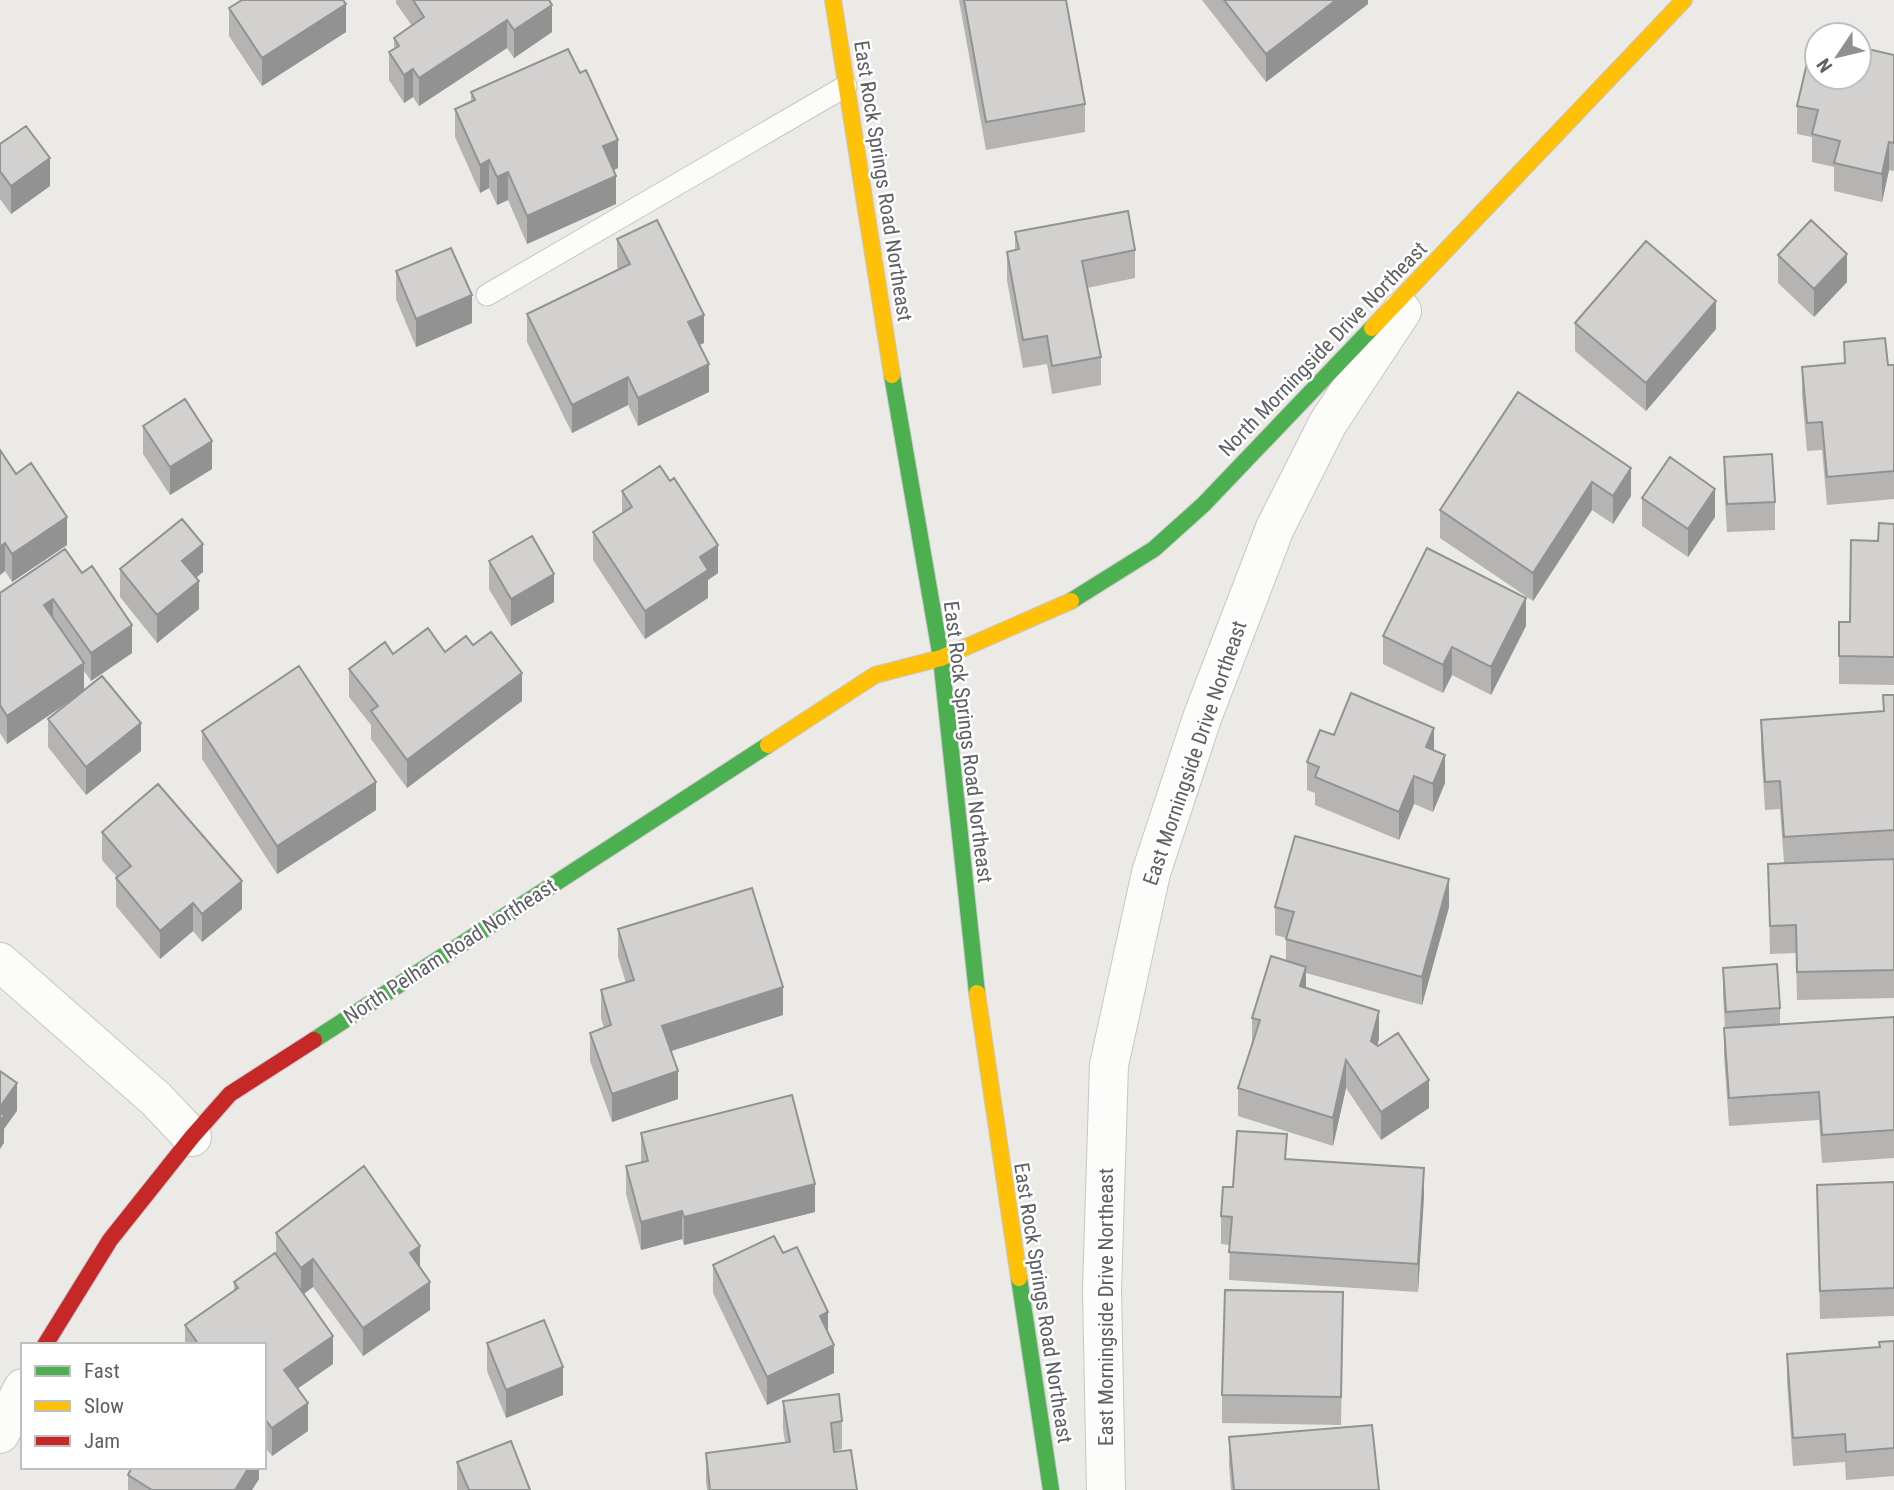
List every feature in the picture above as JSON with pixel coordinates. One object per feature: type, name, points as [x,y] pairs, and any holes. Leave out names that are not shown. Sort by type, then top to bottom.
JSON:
[{"type":"street","name":"East Rock Springs Road Northeast","points":[[833,0],[914,512],[941,658],[955,807],[988,1072],[1051,1490]]},
{"type":"street","name":"North Morningside Drive Northeast","points":[[941,658],[1058,609],[1154,549],[1204,504],[1684,0]]},
{"type":"street","name":"East Morningside Drive Northeast","points":[[1106,1490],[1101,1290],[1109,1065],[1151,873],[1202,718],[1275,528],[1328,423],[1429,269]]},
{"type":"street","name":"North Pelham Road Northeast","points":[[46,1343],[110,1240],[191,1137],[230,1094],[875,675],[941,658]]},
{"type":"street","points":[[0,962],[156,1099],[191,1137]]},
{"type":"street","points":[[0,1434],[21,1392]]},
{"type":"lane","points":[[487,295],[846,86]]},
{"type":"building","points":[[242,0],[343,0],[346,4],[262,58],[229,8]]},
{"type":"building","points":[[413,0],[549,0],[552,5],[514,30],[507,20],[419,78],[413,69],[404,75],[389,52],[399,46],[394,38],[424,17]]},
{"type":"building","points":[[964,0],[1066,0],[1085,104],[986,122]]},
{"type":"building","points":[[1224,0],[1336,0],[1266,54]]},
{"type":"building","points":[[568,49],[580,73],[586,70],[618,140],[603,146],[616,176],[527,216],[508,172],[497,177],[489,160],[480,165],[455,109],[475,100],[471,92]]},
{"type":"building","points":[[1873,50],[1894,55],[1894,143],[1889,142],[1882,174],[1834,163],[1840,141],[1812,134],[1818,110],[1797,106],[1803,80],[1803,91],[1873,91]]},
{"type":"building","points":[[26,126],[50,158],[11,186],[0,171],[0,144]]},
{"type":"building","points":[[1128,211],[1135,250],[1082,261],[1101,357],[1052,366],[1047,336],[1023,340],[1007,252],[1019,249],[1015,232]]},
{"type":"building","points":[[657,220],[704,315],[688,322],[709,364],[638,398],[628,377],[572,405],[527,314],[630,264],[617,239]]},
{"type":"building","points":[[1811,220],[1847,254],[1814,289],[1778,255]]},
{"type":"building","points":[[1646,241],[1716,301],[1646,383],[1575,323]]},
{"type":"building","points":[[451,248],[472,295],[416,319],[396,271]]},
{"type":"building","points":[[1885,338],[1888,365],[1894,365],[1894,471],[1827,477],[1822,422],[1807,423],[1802,367],[1845,363],[1844,342]]},
{"type":"building","points":[[1518,392],[1631,468],[1613,496],[1592,482],[1533,573],[1440,510]]},
{"type":"building","points":[[185,399],[212,441],[170,467],[143,426]]},
{"type":"building","points":[[0,450],[16,474],[31,463],[67,517],[12,554],[5,543],[0,547]]},
{"type":"building","points":[[1772,454],[1775,502],[1727,504],[1724,457]]},
{"type":"building","points":[[1670,457],[1715,489],[1688,529],[1642,498]]},
{"type":"building","points":[[660,466],[670,481],[674,478],[718,545],[700,557],[708,570],[645,611],[593,532],[632,507],[622,491]]},
{"type":"building","points":[[182,519],[203,544],[182,561],[199,581],[157,615],[120,569]]},
{"type":"building","points":[[1879,523],[1894,524],[1894,657],[1839,656],[1839,622],[1850,622],[1851,540],[1878,541]]},
{"type":"building","points":[[532,536],[554,574],[511,599],[489,561]]},
{"type":"building","points":[[1427,548],[1526,598],[1491,667],[1452,647],[1443,665],[1383,636]]},
{"type":"building","points":[[65,549],[82,573],[92,566],[132,625],[91,653],[53,599],[44,605],[84,663],[7,716],[0,705],[0,593]]},
{"type":"building","points":[[428,628],[445,652],[466,636],[473,645],[491,632],[522,673],[407,760],[371,711],[378,706],[349,669],[385,642],[393,654]]},
{"type":"building","points":[[299,666],[376,782],[277,846],[202,731]]},
{"type":"building","points":[[102,676],[141,723],[86,767],[48,719]]},
{"type":"building","points":[[1351,693],[1434,728],[1426,747],[1445,755],[1433,784],[1414,776],[1399,812],[1315,777],[1319,767],[1307,762],[1320,730],[1334,735]]},
{"type":"building","points":[[1883,695],[1894,695],[1894,830],[1784,837],[1780,781],[1765,782],[1761,720],[1884,711]]},
{"type":"building","points":[[158,784],[242,881],[202,914],[193,903],[160,931],[116,878],[131,866],[102,832]]},
{"type":"building","points":[[1295,836],[1449,879],[1422,977],[1286,939],[1294,912],[1275,907]]},
{"type":"building","points":[[1894,859],[1894,970],[1797,972],[1796,925],[1770,926],[1768,864]]},
{"type":"building","points":[[752,888],[783,987],[662,1026],[678,1071],[612,1094],[590,1033],[611,1025],[601,990],[634,980],[618,929]]},
{"type":"building","points":[[1271,956],[1306,967],[1300,986],[1379,1011],[1371,1041],[1378,1046],[1398,1033],[1429,1080],[1381,1112],[1346,1060],[1333,1118],[1238,1088],[1260,1020],[1252,1018]]},
{"type":"building","points":[[1777,964],[1780,1008],[1726,1012],[1723,968]]},
{"type":"building","points":[[1894,1017],[1894,1130],[1822,1135],[1819,1092],[1729,1098],[1724,1028]]},
{"type":"building","points":[[0,1071],[17,1083],[0,1107]]},
{"type":"building","points":[[792,1095],[815,1184],[684,1217],[682,1211],[641,1222],[626,1166],[648,1161],[641,1133]]},
{"type":"building","points":[[1237,1131],[1287,1134],[1285,1159],[1424,1168],[1418,1264],[1229,1252],[1232,1217],[1221,1216],[1223,1187],[1233,1187]]},
{"type":"building","points":[[364,1166],[420,1246],[410,1253],[430,1282],[363,1328],[313,1259],[301,1268],[276,1233]]},
{"type":"building","points":[[1894,1182],[1894,1288],[1820,1291],[1817,1185]]},
{"type":"building","points":[[774,1236],[783,1253],[797,1247],[828,1312],[820,1316],[834,1345],[767,1377],[713,1265]]},
{"type":"building","points":[[275,1253],[333,1336],[284,1370],[308,1403],[272,1428],[266,1420],[266,1343],[198,1343],[185,1325],[238,1288],[234,1282]]},
{"type":"building","points":[[1225,1290],[1343,1292],[1341,1397],[1222,1395]]},
{"type":"building","points":[[544,1320],[563,1367],[506,1390],[487,1343]]},
{"type":"building","points":[[1894,1341],[1894,1448],[1846,1452],[1845,1434],[1793,1438],[1787,1354],[1880,1347],[1879,1342]]},
{"type":"building","points":[[839,1394],[842,1421],[831,1423],[834,1452],[851,1450],[857,1490],[710,1490],[706,1453],[790,1442],[783,1401]]},
{"type":"building","points":[[1372,1425],[1379,1490],[1234,1490],[1229,1437]]},
{"type":"building","points":[[511,1441],[530,1490],[469,1490],[457,1462]]},
{"type":"building","points":[[131,1469],[248,1469],[235,1490],[152,1490],[128,1475]]},
{"type":"traffic: fast","points":[[1071,601],[1154,549],[1204,504],[1372,328]]},
{"type":"traffic: fast","points":[[892,375],[941,658],[977,993]]},
{"type":"traffic: fast","points":[[314,1040],[768,745]]},
{"type":"traffic: fast","points":[[1019,1278],[1051,1490]]},
{"type":"traffic: slow","points":[[833,0],[892,375]]},
{"type":"traffic: slow","points":[[1372,328],[1684,0]]},
{"type":"traffic: slow","points":[[768,745],[875,675],[941,658],[1071,601]]},
{"type":"traffic: slow","points":[[977,993],[1019,1278]]},
{"type":"traffic: jam","points":[[46,1343],[110,1240],[192,1137],[230,1094],[314,1040]]}]
